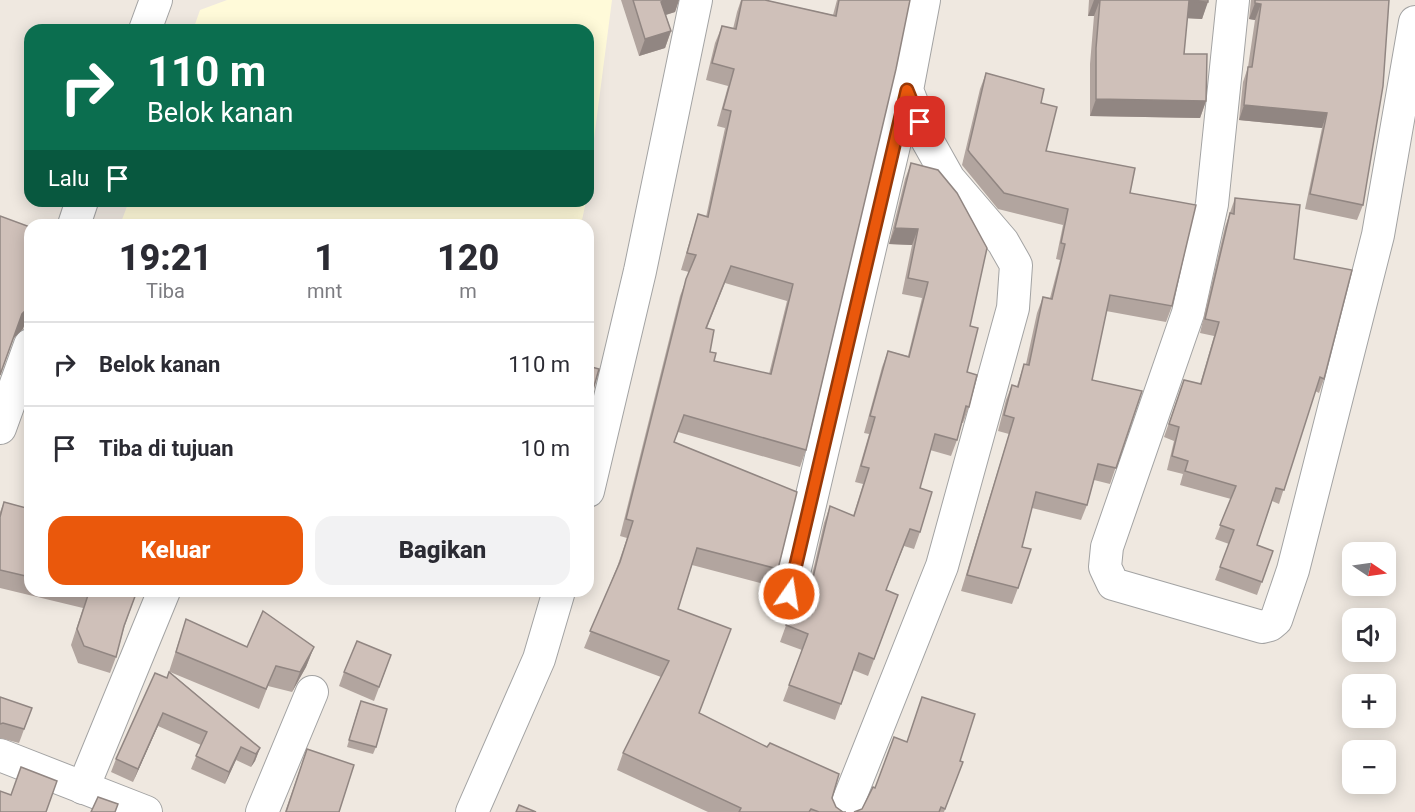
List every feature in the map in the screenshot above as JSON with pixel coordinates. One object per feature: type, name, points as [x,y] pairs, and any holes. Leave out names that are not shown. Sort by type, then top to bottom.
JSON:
[{"type":"street","points":[[147,24],[156,0]]},
{"type":"street","points":[[594,466],[640,271],[696,0]]},
{"type":"street","points":[[789,594],[907,90],[924,0]]},
{"type":"street","points":[[1233,0],[1212,204],[1188,313],[1107,548],[1105,567],[1113,584],[1262,627],[1270,626],[1276,620],[1293,570],[1378,235],[1415,22]]},
{"type":"street","points":[[844,812],[942,566],[1013,308],[1016,265],[1004,242],[949,179],[926,138],[907,90]]},
{"type":"street","points":[[0,428],[24,362]]},
{"type":"street","points":[[83,788],[162,597]]},
{"type":"street","points":[[472,812],[539,659],[557,597]]},
{"type":"street","points":[[262,812],[312,692]]},
{"type":"street","points":[[0,755],[146,812]]},
{"type":"shaded area","points":[[227,0],[612,0],[594,139],[594,24],[195,24],[200,10]]},
{"type":"shaded area","points":[[127,207],[585,207],[582,219],[122,219]]},
{"type":"building","points":[[633,0],[666,0],[661,2],[671,31],[645,39]]},
{"type":"building","points":[[742,0],[765,0],[836,16],[839,0],[910,0],[896,69],[806,450],[684,415],[674,442],[797,492],[778,569],[697,548],[678,609],[731,629],[699,713],[767,747],[770,743],[839,774],[832,798],[836,807],[843,812],[819,812],[811,809],[809,812],[739,812],[741,808],[623,753],[669,661],[590,631],[620,562],[633,521],[626,519],[686,279],[696,255],[687,253],[698,214],[708,217],[731,111],[723,109],[734,69],[712,63],[722,26],[736,29]],"holes":[[[731,266],[793,284],[771,374],[714,361],[716,353],[710,352],[714,330],[706,328]]]},
{"type":"building","points":[[1100,0],[1208,0],[1208,2],[1189,1],[1184,54],[1207,54],[1206,101],[1096,99],[1096,48]]},
{"type":"building","points":[[1255,0],[1389,0],[1383,86],[1363,205],[1310,194],[1327,113],[1244,105],[1248,67],[1252,67],[1261,4],[1255,3]]},
{"type":"building","points":[[986,73],[1044,89],[1041,103],[1057,107],[1046,151],[1135,168],[1130,193],[1196,205],[1172,306],[1110,295],[1092,380],[1142,391],[1116,468],[1098,464],[1087,505],[1036,492],[1022,547],[1031,549],[1018,588],[967,575],[1014,418],[1004,415],[1012,385],[1018,387],[1024,364],[1029,365],[1043,297],[1052,299],[1065,244],[1061,243],[1068,209],[1004,193],[968,150]]},
{"type":"building","points":[[911,163],[938,170],[957,193],[987,248],[970,326],[978,328],[967,372],[977,375],[957,440],[935,434],[920,488],[932,492],[920,532],[910,529],[886,590],[898,595],[874,659],[859,653],[841,704],[789,685],[808,634],[786,625],[797,595],[808,590],[812,582],[830,506],[854,516],[869,468],[861,466],[875,417],[870,416],[888,351],[909,357],[928,282],[908,278],[918,229],[895,228]]},
{"type":"building","points":[[1235,198],[1300,205],[1294,259],[1352,270],[1324,379],[1320,377],[1284,490],[1276,488],[1257,545],[1273,551],[1262,582],[1220,567],[1234,530],[1220,525],[1236,486],[1185,471],[1188,461],[1172,456],[1179,427],[1169,424],[1184,380],[1201,384],[1219,322],[1205,319],[1230,213],[1234,214]]},
{"type":"building","points":[[0,216],[24,225],[24,312],[0,375]]},
{"type":"building","points":[[594,368],[599,369],[594,386]]},
{"type":"building","points":[[4,502],[24,507],[24,576],[0,570],[0,517]]},
{"type":"building","points":[[87,597],[135,597],[116,657],[84,646],[77,629]]},
{"type":"building","points":[[263,611],[314,647],[300,672],[276,666],[266,689],[176,652],[186,619],[247,647]]},
{"type":"building","points":[[357,641],[391,655],[379,687],[344,672]]},
{"type":"building","points":[[169,672],[260,748],[256,754],[241,747],[229,772],[196,756],[207,732],[163,713],[138,769],[116,759],[155,673],[167,678]]},
{"type":"building","points":[[0,697],[32,708],[24,729],[0,724]]},
{"type":"building","points":[[922,697],[975,714],[960,761],[963,762],[945,809],[941,807],[939,812],[854,812],[862,809],[873,787],[875,788],[894,737],[907,742]]},
{"type":"building","points":[[361,701],[387,709],[376,747],[349,740]]},
{"type":"building","points":[[307,749],[354,765],[339,812],[286,812]]},
{"type":"building","points":[[21,767],[57,781],[46,812],[0,812],[0,791],[11,795]]},
{"type":"building","points":[[98,797],[118,804],[115,812],[91,812]]},
{"type":"building","points":[[519,805],[536,812],[516,812]]},
{"type":"route","points":[[789,594],[907,90],[920,122]]}]
